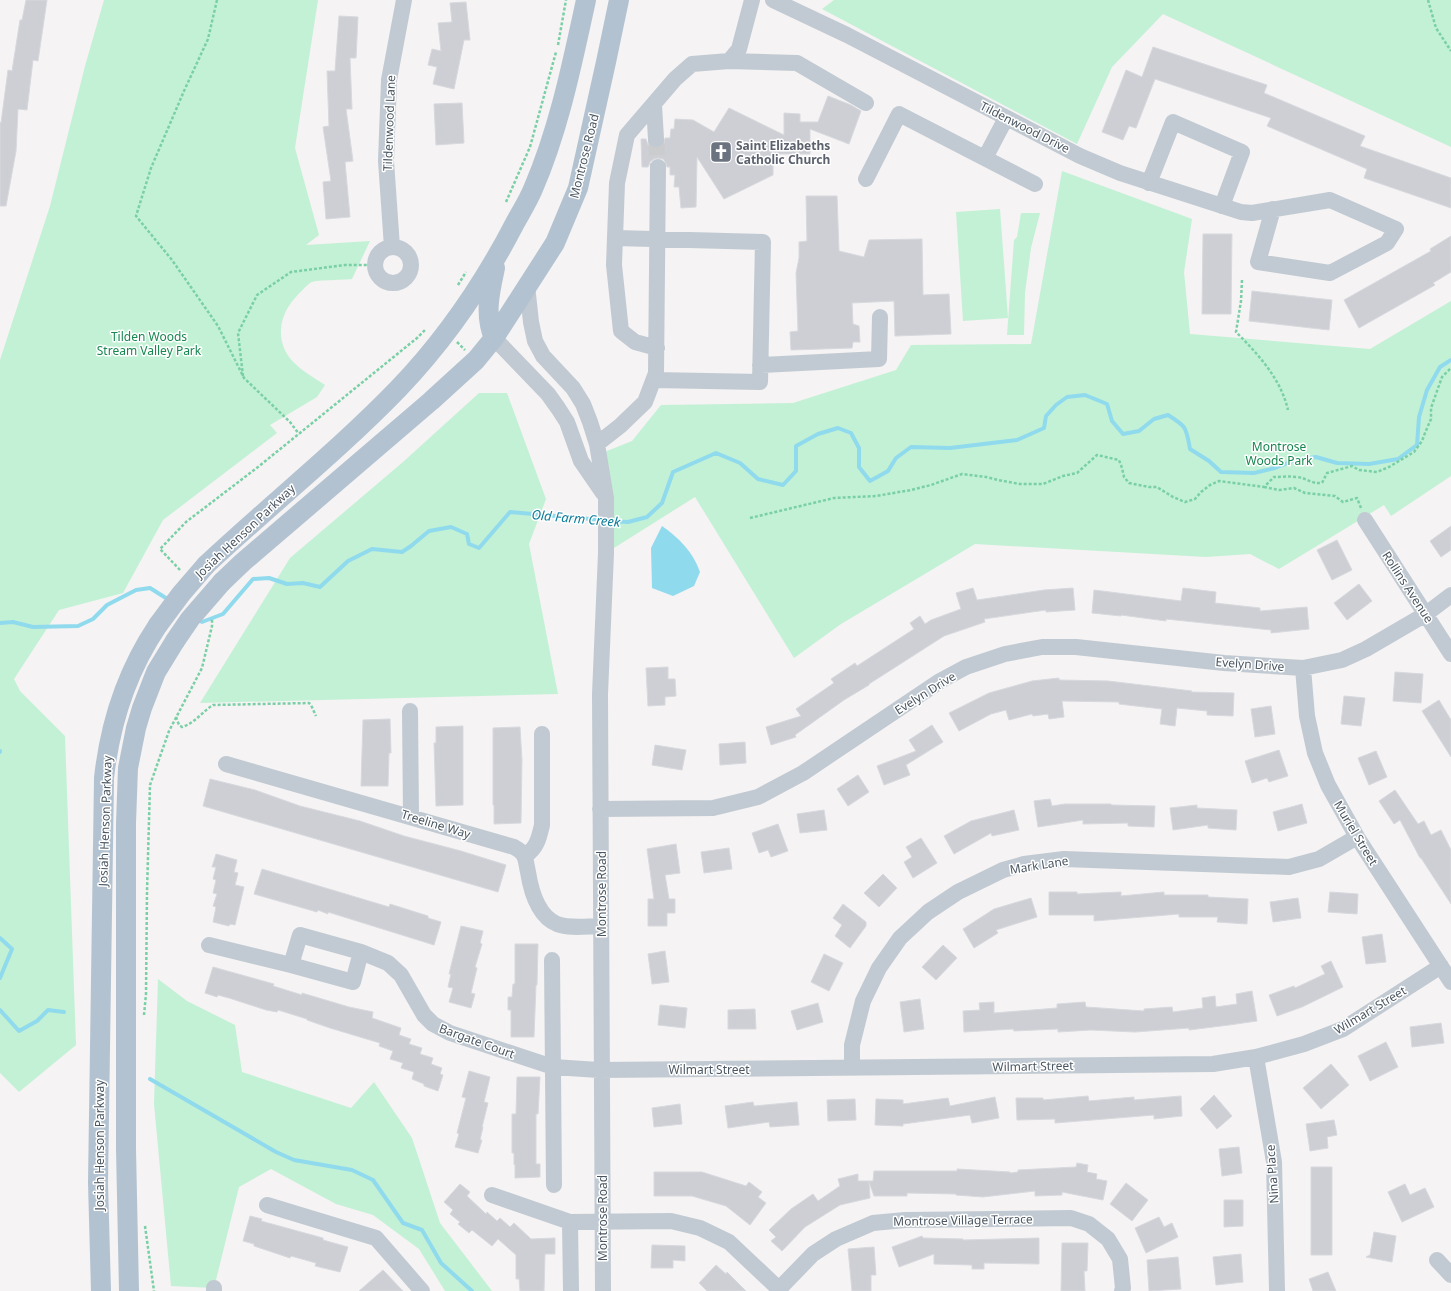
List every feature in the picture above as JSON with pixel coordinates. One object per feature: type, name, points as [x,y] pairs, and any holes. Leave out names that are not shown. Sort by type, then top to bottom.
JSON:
[{"type":"main road","points":[[494,338],[490,328],[489,304],[497,257],[533,189],[556,127],[574,59],[586,0]]},
{"type":"main road","name":"Montrose Road","points":[[528,285],[555,243],[578,188],[618,0]]},
{"type":"main road","name":"Josiah Henson Parkway","points":[[101,1291],[98,1183],[104,778],[112,731],[122,696],[137,659],[146,642],[181,594],[206,565],[398,389],[431,351],[455,320],[497,257]]},
{"type":"main road","name":"Josiah Henson Parkway","points":[[129,1291],[126,1157],[126,811],[128,768],[136,728],[156,672],[190,619],[222,582],[243,562],[431,401],[476,360],[494,338],[528,285]]},
{"type":"street","name":"Tildenwood Lane","points":[[392,247],[386,161],[389,80],[404,0]]},
{"type":"street","points":[[729,61],[739,49],[752,0]]},
{"type":"street","name":"Tildenwood Drive","points":[[773,0],[847,35],[1080,156],[1120,173],[1241,212],[1252,213],[1273,209],[1290,206],[1330,200],[1396,229],[1387,243],[1330,273],[1258,262],[1273,209]]},
{"type":"street","points":[[657,348],[641,345],[621,331],[614,265],[617,183],[627,135],[675,79],[692,64],[729,61],[797,63],[866,103]]},
{"type":"street","points":[[651,108],[653,139]]},
{"type":"street","points":[[866,179],[899,114],[1035,184]]},
{"type":"street","points":[[985,158],[1006,118]]},
{"type":"street","points":[[1149,183],[1173,122],[1242,152],[1222,206]]},
{"type":"street","points":[[597,444],[620,426],[645,402],[656,373],[656,240],[653,167]]},
{"type":"street","points":[[615,238],[763,242],[760,382],[654,380]]},
{"type":"street","points":[[392,247],[399,248],[408,256],[410,268],[404,279],[393,283],[381,279],[377,274],[375,265],[377,256],[381,252],[392,247]]},
{"type":"street","name":"Montrose Road","points":[[528,285],[531,322],[537,346],[543,356],[573,388],[582,404],[597,444],[606,498],[606,553],[600,694],[603,1291]]},
{"type":"street","points":[[760,365],[879,358],[880,317]]},
{"type":"street","points":[[494,338],[548,394],[558,408],[567,422],[581,461],[606,498]]},
{"type":"street","name":"Rollins Avenue","points":[[1365,520],[1451,654]]},
{"type":"street","name":"Evelyn Drive","points":[[600,809],[713,808],[758,797],[803,773],[940,681],[966,668],[1005,654],[1042,647],[1076,647],[1224,663],[1303,668],[1342,660],[1366,649],[1426,614],[1451,595]]},
{"type":"street","name":"Muriel Street","points":[[1303,668],[1307,716],[1315,753],[1328,785],[1358,837],[1451,982]]},
{"type":"street","points":[[410,711],[411,816]]},
{"type":"street","points":[[542,734],[542,824],[539,839],[535,847],[525,856],[533,895],[546,917],[558,924],[575,927],[601,926]]},
{"type":"street","name":"Treeline Way","points":[[226,764],[411,816],[514,847],[525,856]]},
{"type":"street","name":"Mark Lane","points":[[852,1068],[852,1045],[863,1001],[879,968],[900,938],[928,912],[958,892],[1002,870],[1024,864],[1064,859],[1289,867],[1319,858],[1358,837]]},
{"type":"street","name":"Bargate Court","points":[[291,965],[300,935],[361,952],[388,963],[401,975],[424,1015],[433,1024],[450,1033],[553,1067],[602,1069]]},
{"type":"street","points":[[209,945],[353,982],[361,952]]},
{"type":"street","points":[[552,960],[554,1185]]},
{"type":"street","name":"Wilmart Street","points":[[602,1069],[1213,1064],[1256,1058],[1304,1044],[1343,1029],[1441,966]]},
{"type":"street","name":"Nina Place","points":[[1256,1058],[1274,1162],[1276,1291]]},
{"type":"street","name":"Montrose Village Terrace","points":[[492,1196],[570,1222],[602,1223],[671,1221],[700,1228],[729,1242],[780,1290],[813,1254],[836,1239],[874,1223],[905,1220],[1071,1218],[1089,1224],[1108,1239],[1120,1259],[1122,1291]]},
{"type":"street","points":[[267,1205],[376,1238],[422,1291]]},
{"type":"street","points":[[570,1222],[571,1291]]},
{"type":"street","points":[[1437,1260],[1451,1275]]},
{"type":"path","points":[[217,0],[208,39],[151,168],[136,216],[172,260],[218,326],[244,378],[290,422],[299,434]]},
{"type":"path","points":[[506,203],[530,147],[557,49],[566,0]]},
{"type":"path","points":[[1428,0],[1436,28],[1451,51]]},
{"type":"path","points":[[244,378],[238,333],[257,295],[291,272],[345,265],[375,265]]},
{"type":"path","points":[[455,289],[468,270]]},
{"type":"path","points":[[1242,280],[1241,302],[1236,332],[1266,365],[1286,401],[1288,410]]},
{"type":"path","points":[[183,574],[160,549],[186,522],[299,434],[417,338],[428,327]]},
{"type":"path","points":[[452,338],[469,352]]},
{"type":"path","points":[[1264,487],[1274,476],[1306,479],[1313,484],[1322,483],[1327,474],[1352,466],[1359,470],[1377,472],[1414,452],[1422,441],[1430,419],[1431,408],[1442,377],[1451,368]]},
{"type":"path","points":[[750,518],[834,498],[876,496],[911,490],[938,483],[962,474],[1020,484],[1043,484],[1063,476],[1077,473],[1097,455],[1119,460],[1124,477],[1129,483],[1157,487],[1173,497],[1185,502],[1195,499],[1210,485],[1219,481],[1279,490],[1294,488],[1305,493],[1336,496],[1343,502],[1357,498],[1365,520]]},
{"type":"path","points":[[144,1018],[146,994],[146,892],[150,785],[169,731],[202,668],[212,626]]},
{"type":"path","points":[[176,716],[179,725],[182,727],[198,718],[201,713],[213,705],[308,703],[311,705],[316,716]]},
{"type":"path","points":[[145,1225],[154,1291]]},
{"type":"green space","name":"Tilden Woods Stream Valley Park","points":[[104,0],[318,0],[295,148],[319,235],[306,245],[370,241],[352,279],[310,283],[293,301],[284,316],[281,337],[289,357],[306,372],[325,385],[317,397],[270,425],[277,433],[163,520],[123,593],[59,610],[14,679],[20,691],[65,736],[76,1045],[19,1092],[0,1073],[0,360],[50,206],[85,66]]},
{"type":"green space","points":[[834,0],[1451,0],[1451,147],[1163,14],[1112,67],[1077,144],[822,9]]},
{"type":"green space","name":"Montrose Woods Park","points":[[1062,171],[1192,219],[1184,272],[1190,334],[1370,349],[1451,301],[1451,476],[1391,516],[1384,505],[1279,569],[1250,554],[1206,557],[975,544],[841,624],[794,658],[695,497],[606,553],[597,455],[632,441],[661,405],[793,403],[896,370],[911,345],[1031,344]]},
{"type":"green space","points":[[1000,209],[1008,318],[963,321],[956,212]]},
{"type":"green space","points":[[1021,213],[1040,213],[1031,248],[1025,293],[1024,335],[1007,335],[1014,240],[1017,237]]},
{"type":"green space","points":[[479,393],[507,393],[546,499],[529,544],[558,694],[200,703],[290,558],[403,462]]},
{"type":"green space","points":[[158,979],[187,1001],[235,1025],[242,1072],[351,1108],[374,1082],[412,1138],[440,1223],[492,1291],[445,1291],[419,1249],[373,1215],[336,1204],[271,1169],[239,1187],[214,1288],[171,1286],[154,1104]]},
{"type":"water","points":[[662,526],[685,546],[694,558],[700,572],[694,586],[673,596],[652,588],[651,548]]},
{"type":"building","points":[[26,0],[47,0],[38,61],[33,60],[27,110],[18,109],[16,151],[6,206],[0,206],[0,122],[1,123],[8,70],[12,71],[20,20],[22,20]]},
{"type":"building","points":[[466,2],[470,40],[464,40],[454,89],[433,84],[437,67],[428,65],[432,49],[441,51],[438,23],[452,22],[450,3]]},
{"type":"building","points":[[339,16],[358,17],[356,58],[350,58],[352,109],[346,109],[353,161],[345,162],[350,217],[326,219],[323,182],[331,181],[323,127],[329,126],[327,71],[335,71]]},
{"type":"building","points":[[1153,47],[1267,85],[1264,93],[1365,136],[1360,146],[1451,178],[1451,208],[1364,178],[1367,169],[1267,126],[1271,118],[1155,79],[1136,128],[1129,126],[1123,140],[1102,132],[1126,70],[1142,77]]},
{"type":"building","name":"Saint Elizabeths Catholic Church","points":[[828,96],[851,105],[861,111],[849,144],[810,129],[810,154],[773,154],[773,175],[724,199],[697,157],[696,207],[681,208],[679,187],[674,187],[675,175],[670,175],[670,167],[667,167],[663,159],[654,159],[650,162],[648,167],[642,167],[641,139],[646,139],[648,145],[652,148],[661,147],[664,144],[665,138],[670,138],[671,129],[674,129],[675,119],[693,120],[714,132],[729,108],[784,135],[784,113],[800,114],[800,122],[818,122]]},
{"type":"building","points":[[462,103],[464,143],[436,145],[434,104]]},
{"type":"building","points":[[806,196],[837,196],[839,251],[864,257],[869,240],[922,239],[923,295],[949,294],[951,334],[895,336],[894,301],[852,303],[853,324],[859,326],[860,342],[853,342],[852,348],[791,350],[790,332],[798,331],[796,273],[799,258],[799,242],[807,241]]},
{"type":"building","points":[[1203,234],[1232,234],[1231,314],[1202,314]]},
{"type":"building","points":[[1451,236],[1451,272],[1433,283],[1435,285],[1359,328],[1344,300],[1431,251],[1430,249]]},
{"type":"building","points":[[1252,291],[1332,300],[1329,330],[1249,321]]},
{"type":"building","points":[[1451,526],[1451,550],[1441,557],[1430,541]]},
{"type":"building","points":[[1337,540],[1352,570],[1332,580],[1317,550]]},
{"type":"building","points":[[1359,584],[1372,601],[1347,620],[1334,603]]},
{"type":"building","points":[[973,588],[977,600],[1044,590],[1073,588],[1075,610],[1046,612],[1046,610],[984,619],[985,622],[944,636],[844,700],[795,735],[796,737],[771,745],[766,727],[801,716],[796,709],[834,683],[831,679],[855,663],[857,666],[914,629],[910,623],[920,616],[925,624],[931,620],[961,609],[956,593]]},
{"type":"building","points":[[1183,588],[1216,592],[1215,603],[1260,608],[1260,611],[1307,607],[1309,629],[1271,633],[1271,630],[1092,613],[1094,590],[1181,601]]},
{"type":"building","points":[[668,667],[668,679],[675,679],[676,696],[665,697],[665,705],[648,706],[646,668]]},
{"type":"building","points":[[1395,672],[1423,674],[1421,703],[1393,701]]},
{"type":"building","points":[[1059,678],[1059,680],[1108,681],[1192,691],[1191,692],[1234,693],[1233,716],[1207,715],[1207,711],[1177,708],[1175,726],[1160,724],[1162,709],[1119,704],[1119,702],[1062,701],[1064,717],[1049,719],[1048,714],[1033,716],[1032,714],[1009,720],[1006,710],[991,714],[959,731],[949,713],[989,693],[1032,681]]},
{"type":"building","points":[[1344,696],[1365,698],[1361,726],[1341,724]]},
{"type":"building","points":[[1439,700],[1451,720],[1451,757],[1422,711]]},
{"type":"building","points":[[1271,706],[1275,734],[1255,737],[1251,709]]},
{"type":"building","points":[[390,719],[391,753],[389,753],[388,786],[361,786],[363,720]]},
{"type":"building","points":[[932,725],[943,742],[906,765],[910,775],[884,785],[877,766],[916,751],[909,740]]},
{"type":"building","points":[[463,726],[463,805],[436,806],[434,743],[436,743],[436,727]]},
{"type":"building","points":[[520,727],[522,760],[521,823],[494,824],[493,728]]},
{"type":"building","points":[[745,742],[746,763],[720,765],[719,744]]},
{"type":"building","points":[[655,745],[686,750],[682,770],[652,765]]},
{"type":"building","points":[[1279,750],[1288,776],[1269,782],[1267,778],[1252,783],[1245,761]]},
{"type":"building","points":[[1376,751],[1387,777],[1369,785],[1358,758]]},
{"type":"building","points":[[858,775],[869,792],[848,806],[837,789]]},
{"type":"building","points":[[210,779],[255,790],[300,806],[360,821],[404,836],[506,865],[498,892],[203,806]]},
{"type":"building","points":[[1395,790],[1418,824],[1424,821],[1431,835],[1441,830],[1451,850],[1451,904],[1420,858],[1400,820],[1394,824],[1379,801]]},
{"type":"building","points":[[1050,799],[1052,806],[1065,804],[1111,804],[1155,806],[1154,827],[1128,826],[1128,823],[1083,824],[1083,820],[1038,827],[1034,801]]},
{"type":"building","points":[[1302,804],[1307,823],[1278,831],[1273,812]]},
{"type":"building","points":[[1197,805],[1197,808],[1237,810],[1236,830],[1208,828],[1208,825],[1173,830],[1170,808]]},
{"type":"building","points":[[824,810],[827,830],[800,833],[797,814]]},
{"type":"building","points":[[1014,810],[1019,830],[992,836],[991,833],[954,854],[944,836],[971,821]]},
{"type":"building","points":[[778,824],[788,851],[771,857],[768,850],[759,853],[752,833]]},
{"type":"building","points":[[921,838],[937,863],[913,878],[904,862],[912,857],[906,847]]},
{"type":"building","points":[[676,844],[680,873],[665,875],[669,899],[675,899],[675,913],[667,913],[667,926],[648,926],[648,899],[654,899],[647,849]]},
{"type":"building","points":[[729,848],[732,869],[704,873],[701,852]]},
{"type":"building","points":[[216,854],[237,860],[234,872],[238,873],[235,885],[244,887],[235,925],[230,924],[229,926],[213,922],[216,907],[213,906],[217,894],[213,893],[216,880],[213,879],[216,867],[212,867]]},
{"type":"building","points":[[262,869],[389,907],[390,904],[428,916],[428,918],[441,922],[434,945],[328,912],[328,914],[318,910],[317,912],[254,894]]},
{"type":"building","points":[[883,874],[897,888],[879,907],[864,893]]},
{"type":"building","points":[[1049,892],[1077,892],[1077,894],[1121,892],[1121,896],[1164,892],[1164,895],[1208,895],[1208,897],[1248,899],[1247,924],[1217,922],[1218,917],[1179,917],[1179,914],[1094,921],[1094,915],[1049,915]]},
{"type":"building","points":[[1330,892],[1358,894],[1357,914],[1328,912]]},
{"type":"building","points":[[1031,898],[1037,917],[996,930],[998,933],[974,948],[963,929],[994,909]]},
{"type":"building","points":[[1298,898],[1301,918],[1273,922],[1270,902]]},
{"type":"building","points":[[843,904],[866,922],[866,926],[850,948],[835,936],[842,925],[833,918]]},
{"type":"building","points":[[461,926],[483,931],[480,943],[482,944],[475,967],[477,968],[471,993],[475,994],[471,1008],[449,1002],[453,988],[448,987],[451,974],[449,974]]},
{"type":"building","points":[[1382,934],[1386,962],[1366,964],[1362,937]]},
{"type":"building","points":[[515,944],[538,944],[534,1037],[511,1037],[511,1010],[508,1010],[508,997],[512,997],[513,984],[515,984]]},
{"type":"building","points":[[943,945],[957,958],[936,980],[922,967]]},
{"type":"building","points":[[665,951],[669,982],[652,984],[648,954]]},
{"type":"building","points":[[824,954],[843,963],[829,991],[811,982]]},
{"type":"building","points":[[1331,961],[1343,987],[1302,1007],[1277,1016],[1269,995],[1294,986],[1295,988],[1325,974],[1321,966]]},
{"type":"building","points":[[213,967],[274,984],[273,986],[302,995],[302,993],[349,1007],[373,1012],[372,1018],[401,1028],[399,1035],[411,1039],[409,1044],[422,1048],[420,1054],[433,1058],[431,1064],[442,1068],[440,1074],[443,1075],[438,1091],[424,1086],[424,1084],[412,1079],[414,1072],[401,1068],[403,1063],[390,1059],[393,1051],[379,1046],[380,1043],[278,1010],[277,1012],[266,1010],[229,998],[218,995],[217,997],[205,993]]},
{"type":"building","points":[[1252,991],[1257,1021],[1229,1025],[1189,1030],[1189,1028],[1135,1032],[1091,1030],[1058,1032],[1058,1029],[1014,1031],[1013,1029],[964,1032],[963,1011],[980,1010],[979,1003],[994,1002],[994,1013],[1057,1008],[1057,1004],[1085,1002],[1086,1007],[1144,1011],[1144,1009],[1172,1007],[1173,1012],[1203,1008],[1202,998],[1215,996],[1216,1007],[1237,1004],[1236,994]]},
{"type":"building","points":[[920,999],[924,1029],[904,1032],[900,1002]]},
{"type":"building","points":[[818,1003],[823,1022],[797,1030],[791,1011]]},
{"type":"building","points":[[660,1005],[687,1008],[685,1028],[658,1025]]},
{"type":"building","points":[[755,1009],[756,1029],[728,1029],[728,1010]]},
{"type":"building","points":[[1441,1023],[1444,1043],[1412,1047],[1410,1027]]},
{"type":"building","points":[[1386,1042],[1398,1067],[1370,1081],[1358,1056]]},
{"type":"building","points":[[1331,1064],[1349,1085],[1321,1109],[1303,1088]]},
{"type":"building","points":[[469,1071],[490,1077],[484,1102],[488,1103],[482,1127],[480,1140],[482,1140],[478,1153],[455,1147],[466,1098],[462,1097]]},
{"type":"building","points":[[517,1077],[540,1077],[538,1114],[536,1114],[536,1164],[540,1164],[540,1177],[515,1178],[514,1153],[512,1153],[512,1114],[516,1114]]},
{"type":"building","points":[[1214,1095],[1232,1116],[1217,1129],[1200,1109]]},
{"type":"building","points":[[1088,1096],[1089,1101],[1134,1097],[1134,1100],[1181,1096],[1182,1116],[1154,1119],[1154,1115],[1055,1123],[1055,1119],[1017,1120],[1016,1098],[1043,1098],[1043,1100]]},
{"type":"building","points":[[995,1097],[999,1118],[972,1123],[970,1115],[903,1124],[903,1126],[875,1125],[876,1099],[903,1100],[903,1104],[948,1098],[950,1106]]},
{"type":"building","points":[[855,1099],[856,1120],[828,1121],[827,1100]]},
{"type":"building","points":[[753,1102],[754,1106],[797,1102],[799,1125],[770,1127],[769,1122],[728,1128],[725,1106]]},
{"type":"building","points":[[680,1104],[682,1124],[654,1127],[652,1108]]},
{"type":"building","points":[[1334,1120],[1337,1135],[1327,1137],[1328,1148],[1310,1151],[1306,1124]]},
{"type":"building","points":[[1239,1147],[1242,1173],[1222,1176],[1219,1149]]},
{"type":"building","points":[[1077,1163],[1088,1165],[1087,1172],[1097,1174],[1096,1179],[1107,1181],[1103,1200],[1062,1192],[1062,1195],[1035,1196],[1035,1191],[983,1197],[956,1194],[907,1193],[907,1196],[874,1196],[869,1182],[870,1198],[840,1205],[805,1227],[782,1251],[771,1241],[776,1237],[769,1230],[791,1209],[813,1194],[818,1201],[840,1186],[838,1179],[858,1174],[858,1181],[873,1181],[874,1171],[957,1171],[957,1169],[1010,1173],[1018,1172],[1018,1170],[1076,1167]]},
{"type":"building","points":[[1311,1167],[1332,1167],[1332,1255],[1311,1255]]},
{"type":"building","points":[[654,1172],[702,1172],[746,1186],[749,1182],[762,1192],[758,1197],[766,1203],[750,1225],[726,1206],[692,1196],[654,1196]]},
{"type":"building","points":[[1126,1183],[1148,1200],[1132,1221],[1110,1204]]},
{"type":"building","points":[[460,1184],[470,1192],[467,1196],[486,1214],[487,1212],[497,1221],[500,1218],[510,1227],[514,1223],[531,1239],[555,1238],[555,1254],[545,1254],[544,1291],[520,1291],[519,1279],[516,1279],[516,1255],[498,1239],[492,1246],[472,1230],[469,1233],[458,1224],[460,1222],[450,1214],[453,1210],[444,1202]]},
{"type":"building","points":[[1405,1184],[1410,1195],[1425,1188],[1434,1207],[1402,1222],[1388,1192]]},
{"type":"building","points":[[1224,1200],[1243,1200],[1243,1226],[1224,1227]]},
{"type":"building","points":[[250,1216],[262,1219],[261,1221],[323,1238],[323,1240],[348,1247],[340,1272],[315,1266],[316,1263],[291,1256],[290,1258],[243,1241]]},
{"type":"building","points":[[1159,1217],[1164,1227],[1172,1223],[1178,1237],[1146,1253],[1135,1228]]},
{"type":"building","points":[[1374,1232],[1396,1236],[1392,1262],[1366,1257],[1370,1255]]},
{"type":"building","points":[[922,1236],[923,1238],[963,1240],[1039,1238],[1039,1264],[984,1263],[984,1269],[972,1269],[972,1265],[934,1264],[934,1254],[899,1267],[892,1247]]},
{"type":"building","points":[[1062,1243],[1088,1243],[1087,1271],[1084,1271],[1085,1291],[1061,1291]]},
{"type":"building","points":[[652,1245],[685,1246],[685,1261],[673,1260],[673,1268],[651,1268]]},
{"type":"building","points":[[874,1247],[876,1275],[871,1275],[871,1291],[852,1291],[848,1249]]},
{"type":"building","points":[[1241,1254],[1243,1282],[1216,1285],[1213,1257]]},
{"type":"building","points":[[1178,1257],[1181,1289],[1149,1291],[1147,1260]]},
{"type":"building","points":[[716,1265],[726,1274],[727,1272],[746,1291],[707,1291],[699,1283]]},
{"type":"building","points":[[383,1270],[403,1291],[359,1291]]},
{"type":"building","points":[[1328,1272],[1336,1291],[1313,1291],[1309,1279]]},
{"type":"waterway","name":"Old Farm Creek","points":[[610,521],[628,522],[647,517],[662,503],[673,472],[716,453],[740,463],[758,479],[783,485],[796,471],[796,446],[818,434],[838,428],[851,433],[859,448],[859,467],[870,481],[888,471],[896,458],[911,447],[950,448],[1017,440],[1044,428],[1046,416],[1056,405],[1067,397],[1085,395],[1107,404],[1112,421],[1123,434],[1139,431],[1154,419],[1168,415],[1185,428],[1190,449],[1209,461],[1221,472],[1254,473],[1275,468],[1295,460],[1316,457],[1337,463],[1369,464],[1398,459],[1417,445],[1419,417],[1427,390],[1440,367],[1451,360]]},
{"type":"waterway","name":"Old Farm Creek","points":[[198,619],[202,622],[223,614],[253,579],[269,578],[287,584],[303,583],[320,587],[348,561],[372,549],[402,552],[429,531],[451,527],[467,534],[469,544],[479,548],[510,512],[602,520]]},
{"type":"waterway","name":"Old Farm Creek","points":[[0,623],[13,622],[33,627],[78,626],[93,619],[107,605],[136,590],[150,588],[169,600]]},
{"type":"waterway","points":[[0,938],[12,949],[0,978]]},
{"type":"waterway","points":[[0,1010],[19,1031],[37,1021],[48,1010],[64,1012]]},
{"type":"waterway","points":[[150,1079],[276,1152],[294,1160],[352,1170],[373,1180],[403,1223],[422,1230],[441,1263],[472,1291]]},
{"type":"tunnel","points":[[656,139],[658,167]]},
{"type":"place","name":"Saint Elizabeths Catholic Church","points":[[721,152]]}]
